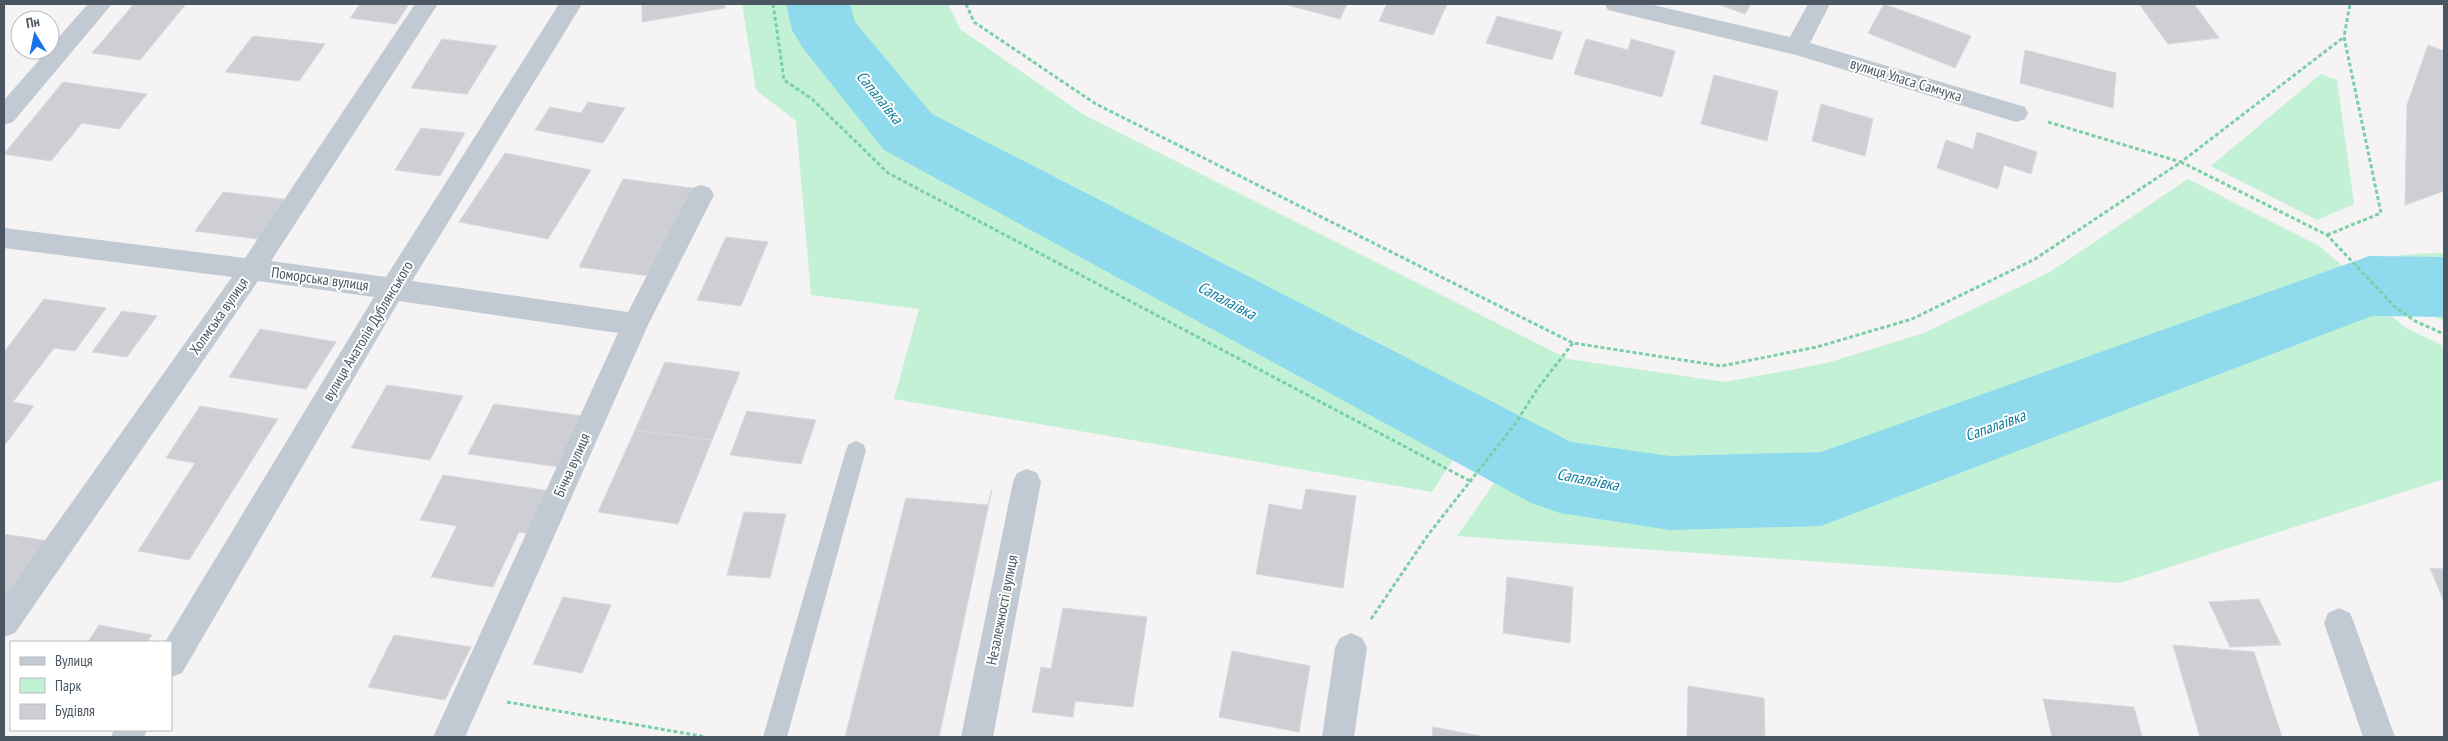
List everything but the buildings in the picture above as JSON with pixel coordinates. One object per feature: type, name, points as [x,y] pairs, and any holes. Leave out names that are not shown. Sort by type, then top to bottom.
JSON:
[{"type":"street","points":[[4,116],[100,4]]},
{"type":"street","name":"Холмська вулиця","points":[[4,623],[252,269],[427,4]]},
{"type":"street","name":"вулиця Анатолія Дублянського","points":[[172,660],[392,290],[571,4]]},
{"type":"street","name":"вулиця Уласа Самчука","points":[[1616,4],[1796,47],[2016,113]]},
{"type":"street","points":[[1796,47],[1819,4]]},
{"type":"street","name":"Бічна вулиця","points":[[448,737],[469,695],[635,324],[700,195]]},
{"type":"street","name":"Поморська вулиця","points":[[4,238],[252,269],[635,324]]},
{"type":"street","name":"Незалежності вулиця","points":[[976,737],[1027,482]]},
{"type":"street","points":[[2338,623],[2379,737]]},
{"type":"street","points":[[1338,737],[1352,648]]},
{"type":"lane","points":[[775,737],[856,450]]},
{"type":"path","points":[[773,4],[784,80],[812,99],[888,173],[1470,480]]},
{"type":"path","points":[[966,4],[974,22],[1096,104],[1573,343],[1721,366],[1817,348],[1912,319],[2035,259],[2181,162],[2344,37]]},
{"type":"path","points":[[2327,235],[2382,213],[2344,37],[2350,4]]},
{"type":"path","points":[[2016,113],[2181,162],[2327,235],[2395,307],[2415,321],[2444,334]]},
{"type":"path","points":[[1352,648],[1428,534],[1515,424],[1538,388],[1573,343]]},
{"type":"path","points":[[469,695],[706,737]]},
{"type":"green space","points":[[742,4],[948,4],[960,29],[1084,115],[1568,359],[1725,382],[1827,363],[1924,333],[2050,272],[2188,179],[2319,246],[2345,268],[2394,256],[2444,253],[2444,321],[2408,307],[2393,308],[2385,311],[2406,328],[2444,346],[2444,479],[2120,583],[1457,536],[1500,475],[1458,452],[1432,492],[894,399],[919,309],[811,295],[796,121],[756,90]]},
{"type":"green space","points":[[2321,74],[2337,80],[2354,204],[2317,220],[2211,166]]},
{"type":"waterway","name":"Сапалаївка","points":[[818,4],[825,30],[908,132],[1560,477],[1670,493],[1821,489],[2369,286],[2444,287]]}]
